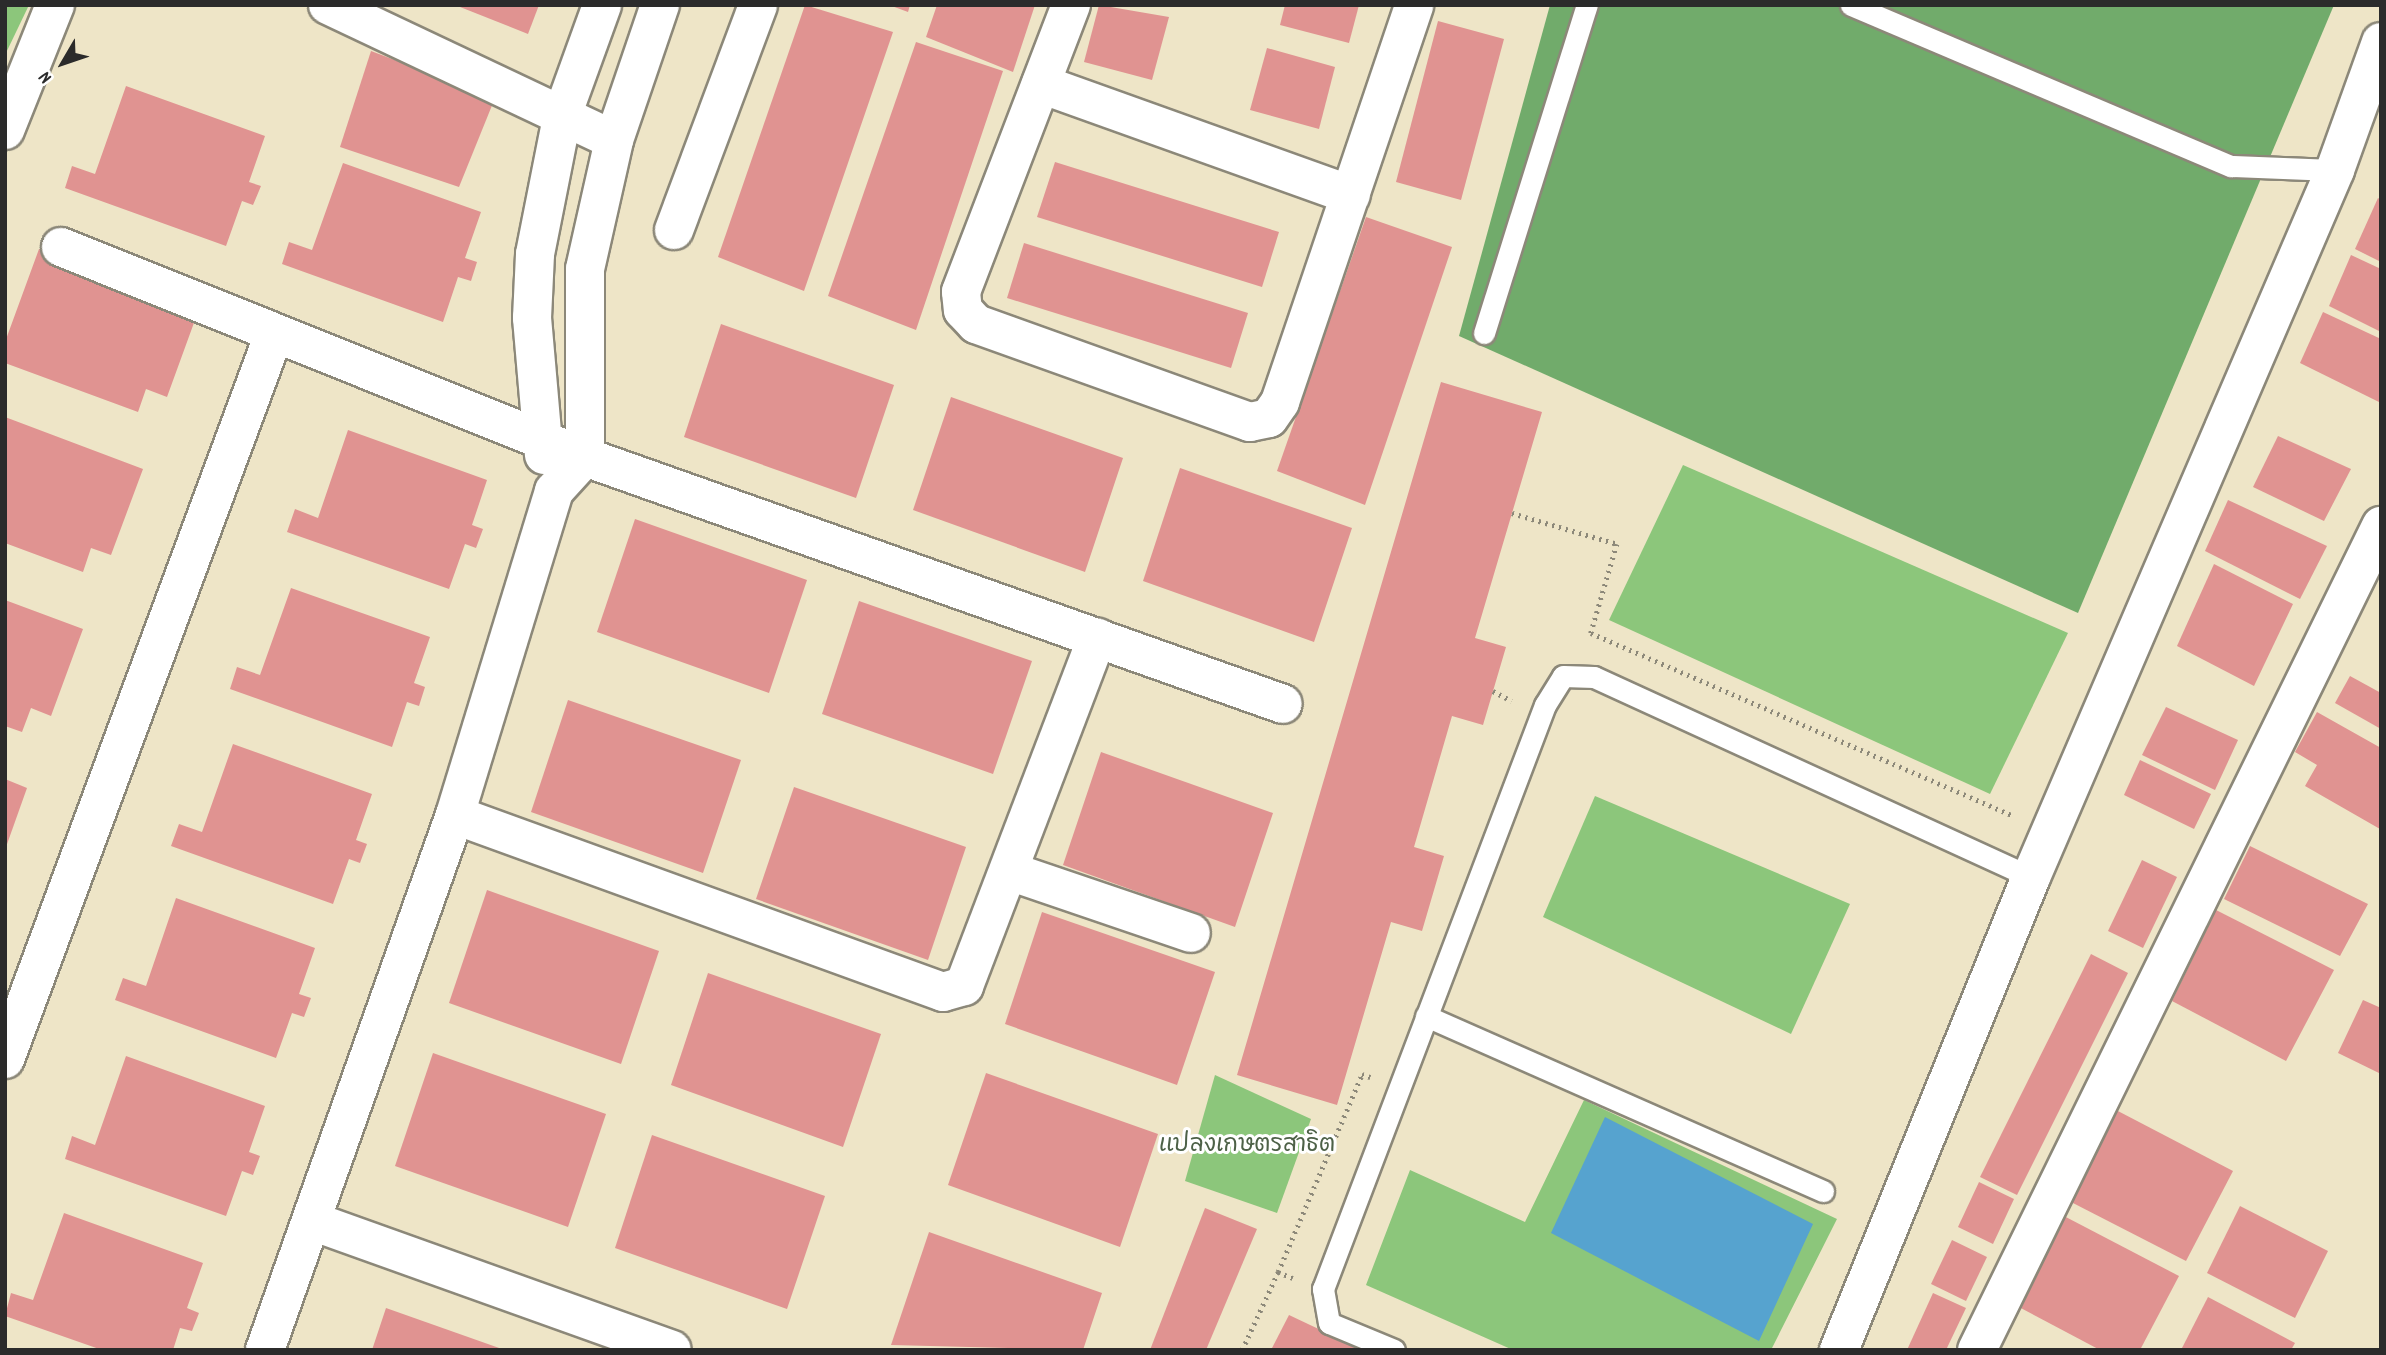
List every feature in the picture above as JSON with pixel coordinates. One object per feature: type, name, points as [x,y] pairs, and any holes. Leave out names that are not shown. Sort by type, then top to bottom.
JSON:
[{"type":"street","points":[[5,130],[55,5]]},
{"type":"street","points":[[328,5],[563,113],[614,140]]},
{"type":"street","points":[[554,491],[538,435],[535,254],[563,113],[602,5]]},
{"type":"street","points":[[265,1350],[456,815],[554,491],[584,457],[585,269],[614,140],[660,5]]},
{"type":"street","points":[[674,230],[758,5]]},
{"type":"street","points":[[1071,5],[961,292],[963,310],[976,324],[1231,421],[1269,418],[1280,402],[1414,5]]},
{"type":"street","points":[[1839,1350],[2031,877],[2335,170],[2381,42]]},
{"type":"street","points":[[1041,85],[1350,195]]},
{"type":"street","points":[[61,247],[274,334],[538,435],[584,457],[1283,704]]},
{"type":"street","points":[[5,1059],[274,334]]},
{"type":"street","points":[[1977,1350],[2381,527]]},
{"type":"street","points":[[456,815],[943,992],[964,986],[1097,637]]},
{"type":"street","points":[[1009,871],[1191,933]]},
{"type":"street","points":[[312,1221],[672,1350]]},
{"type":"lane","points":[[1484,333],[1587,5]]},
{"type":"lane","points":[[1851,5],[2231,166],[2335,170]]},
{"type":"lane","points":[[1394,1350],[1329,1323],[1323,1289],[1545,705],[1563,676],[1594,677],[2031,877]]},
{"type":"lane","points":[[1426,1016],[1823,1191]]},
{"type":"path","points":[[1512,513],[1617,544],[1591,633],[2052,832]]},
{"type":"path","points":[[1242,1350],[1362,1074],[1398,1088]]},
{"type":"path","points":[[1278,1272],[1323,1289]]},
{"type":"green space","points":[[5,5],[29,5],[5,55]]},
{"type":"green space","points":[[1550,5],[2334,5],[2078,613],[1459,336]]},
{"type":"green space","points":[[1683,465],[2068,633],[1990,794],[1609,620]]},
{"type":"green space","points":[[1595,796],[1850,904],[1791,1034],[1543,917]]},
{"type":"green space","name":"แปลงเกษตรสาธิต","points":[[1215,1075],[1311,1119],[1277,1213],[1185,1181]]},
{"type":"green space","points":[[1584,1100],[1837,1219],[1771,1350],[1513,1350],[1366,1285],[1410,1170],[1525,1222]]},
{"type":"water","points":[[1605,1117],[1813,1224],[1759,1341],[1551,1233]]},
{"type":"building","points":[[455,5],[539,5],[528,34]]},
{"type":"building","points":[[805,5],[893,32],[804,291],[718,257]]},
{"type":"building","points":[[889,5],[910,5],[908,12]]},
{"type":"building","points":[[937,5],[1035,5],[1013,72],[926,37]]},
{"type":"building","points":[[1099,5],[1169,17],[1152,80],[1084,62]]},
{"type":"building","points":[[1285,5],[1359,5],[1349,43],[1280,25]]},
{"type":"building","points":[[1438,21],[1504,39],[1461,200],[1396,182]]},
{"type":"building","points":[[916,42],[1003,71],[916,330],[828,296]]},
{"type":"building","points":[[1267,48],[1335,67],[1319,129],[1250,110]]},
{"type":"building","points":[[371,51],[495,98],[459,187],[340,147]]},
{"type":"building","points":[[126,86],[265,136],[249,182],[261,186],[253,205],[242,201],[226,246],[65,188],[72,166],[95,174]]},
{"type":"building","points":[[1055,162],[1279,232],[1262,287],[1037,217]]},
{"type":"building","points":[[343,163],[481,212],[465,258],[477,262],[471,281],[458,277],[443,322],[282,264],[289,242],[312,250]]},
{"type":"building","points":[[2378,198],[2381,200],[2381,262],[2355,249]]},
{"type":"building","points":[[1366,217],[1452,247],[1365,505],[1277,471]]},
{"type":"building","points":[[1024,243],[1248,313],[1231,368],[1007,298]]},
{"type":"building","points":[[39,249],[199,309],[167,397],[146,389],[138,412],[5,363],[5,342]]},
{"type":"building","points":[[2351,255],[2381,269],[2381,332],[2329,306]]},
{"type":"building","points":[[2323,312],[2381,339],[2381,403],[2300,363]]},
{"type":"building","points":[[721,324],[894,385],[856,498],[684,437]]},
{"type":"building","points":[[1441,382],[1542,412],[1475,638],[1506,647],[1483,725],[1452,716],[1414,847],[1444,856],[1422,931],[1391,922],[1337,1105],[1237,1075]]},
{"type":"building","points":[[951,397],[1123,458],[1085,572],[913,510]]},
{"type":"building","points":[[5,417],[143,469],[111,555],[91,548],[83,572],[5,543]]},
{"type":"building","points":[[348,430],[487,480],[472,525],[483,529],[476,548],[465,544],[449,589],[287,532],[295,509],[318,518]]},
{"type":"building","points":[[2278,436],[2351,469],[2324,521],[2253,487]]},
{"type":"building","points":[[1180,468],[1352,528],[1314,642],[1143,581]]},
{"type":"building","points":[[2228,500],[2327,546],[2300,599],[2205,551]]},
{"type":"building","points":[[635,519],[807,580],[769,693],[597,632]]},
{"type":"building","points":[[2214,564],[2293,604],[2254,686],[2177,646]]},
{"type":"building","points":[[291,588],[430,637],[414,683],[425,687],[419,706],[407,702],[392,747],[230,689],[237,667],[260,675]]},
{"type":"building","points":[[5,600],[83,629],[51,716],[31,708],[22,732],[5,726]]},
{"type":"building","points":[[859,601],[1032,661],[993,774],[822,714]]},
{"type":"building","points":[[2350,676],[2381,693],[2381,729],[2335,703]]},
{"type":"building","points":[[568,700],[741,760],[703,873],[531,812]]},
{"type":"building","points":[[2166,707],[2238,740],[2215,790],[2142,755]]},
{"type":"building","points":[[2317,712],[2381,748],[2380,829],[2305,786],[2317,765],[2295,752]]},
{"type":"building","points":[[233,744],[372,794],[356,840],[367,844],[360,863],[349,859],[333,904],[171,846],[179,824],[202,832]]},
{"type":"building","points":[[1101,752],[1273,813],[1235,927],[1063,865]]},
{"type":"building","points":[[2140,760],[2211,794],[2194,829],[2124,795]]},
{"type":"building","points":[[5,779],[27,788],[6,847],[5,847]]},
{"type":"building","points":[[794,787],[966,847],[928,960],[756,899]]},
{"type":"building","points":[[2250,846],[2368,904],[2340,956],[2224,899]]},
{"type":"building","points":[[2142,860],[2177,877],[2143,948],[2108,931]]},
{"type":"building","points":[[487,890],[659,951],[621,1064],[449,1003]]},
{"type":"building","points":[[176,898],[315,948],[299,994],[311,998],[304,1017],[292,1013],[276,1058],[115,1000],[123,978],[146,986]]},
{"type":"building","points":[[2216,910],[2334,970],[2286,1061],[2172,1001]]},
{"type":"building","points":[[1042,912],[1215,972],[1177,1085],[1005,1024]]},
{"type":"building","points":[[2091,954],[2128,973],[2017,1195],[1980,1177]]},
{"type":"building","points":[[708,973],[881,1034],[843,1147],[671,1085]]},
{"type":"building","points":[[2363,1000],[2381,1008],[2381,1074],[2338,1053]]},
{"type":"building","points":[[433,1053],[606,1114],[568,1227],[395,1166]]},
{"type":"building","points":[[126,1056],[265,1106],[249,1152],[260,1156],[253,1175],[242,1171],[226,1216],[65,1159],[72,1136],[95,1145]]},
{"type":"building","points":[[986,1073],[1158,1134],[1120,1247],[948,1185]]},
{"type":"building","points":[[2116,1110],[2233,1171],[2186,1261],[2071,1202]]},
{"type":"building","points":[[652,1135],[825,1196],[787,1309],[615,1248]]},
{"type":"building","points":[[1979,1182],[2014,1199],[1993,1244],[1958,1227]]},
{"type":"building","points":[[2240,1206],[2328,1251],[2295,1318],[2207,1273]]},
{"type":"building","points":[[1205,1208],[1257,1229],[1206,1350],[1150,1350]]},
{"type":"building","points":[[64,1213],[203,1263],[187,1308],[199,1313],[192,1331],[180,1328],[173,1350],[102,1350],[5,1316],[11,1293],[33,1300]]},
{"type":"building","points":[[2062,1215],[2179,1276],[2140,1350],[2100,1350],[2017,1306]]},
{"type":"building","points":[[929,1232],[1102,1293],[1083,1350],[891,1345]]},
{"type":"building","points":[[1952,1240],[1987,1257],[1966,1301],[1931,1284]]},
{"type":"building","points":[[1933,1293],[1966,1308],[1946,1350],[1907,1350]]},
{"type":"building","points":[[2208,1297],[2295,1343],[2291,1350],[2181,1350]]},
{"type":"building","points":[[386,1308],[502,1349],[502,1350],[372,1350]]},
{"type":"building","points":[[1289,1315],[1363,1350],[1271,1350]]}]
